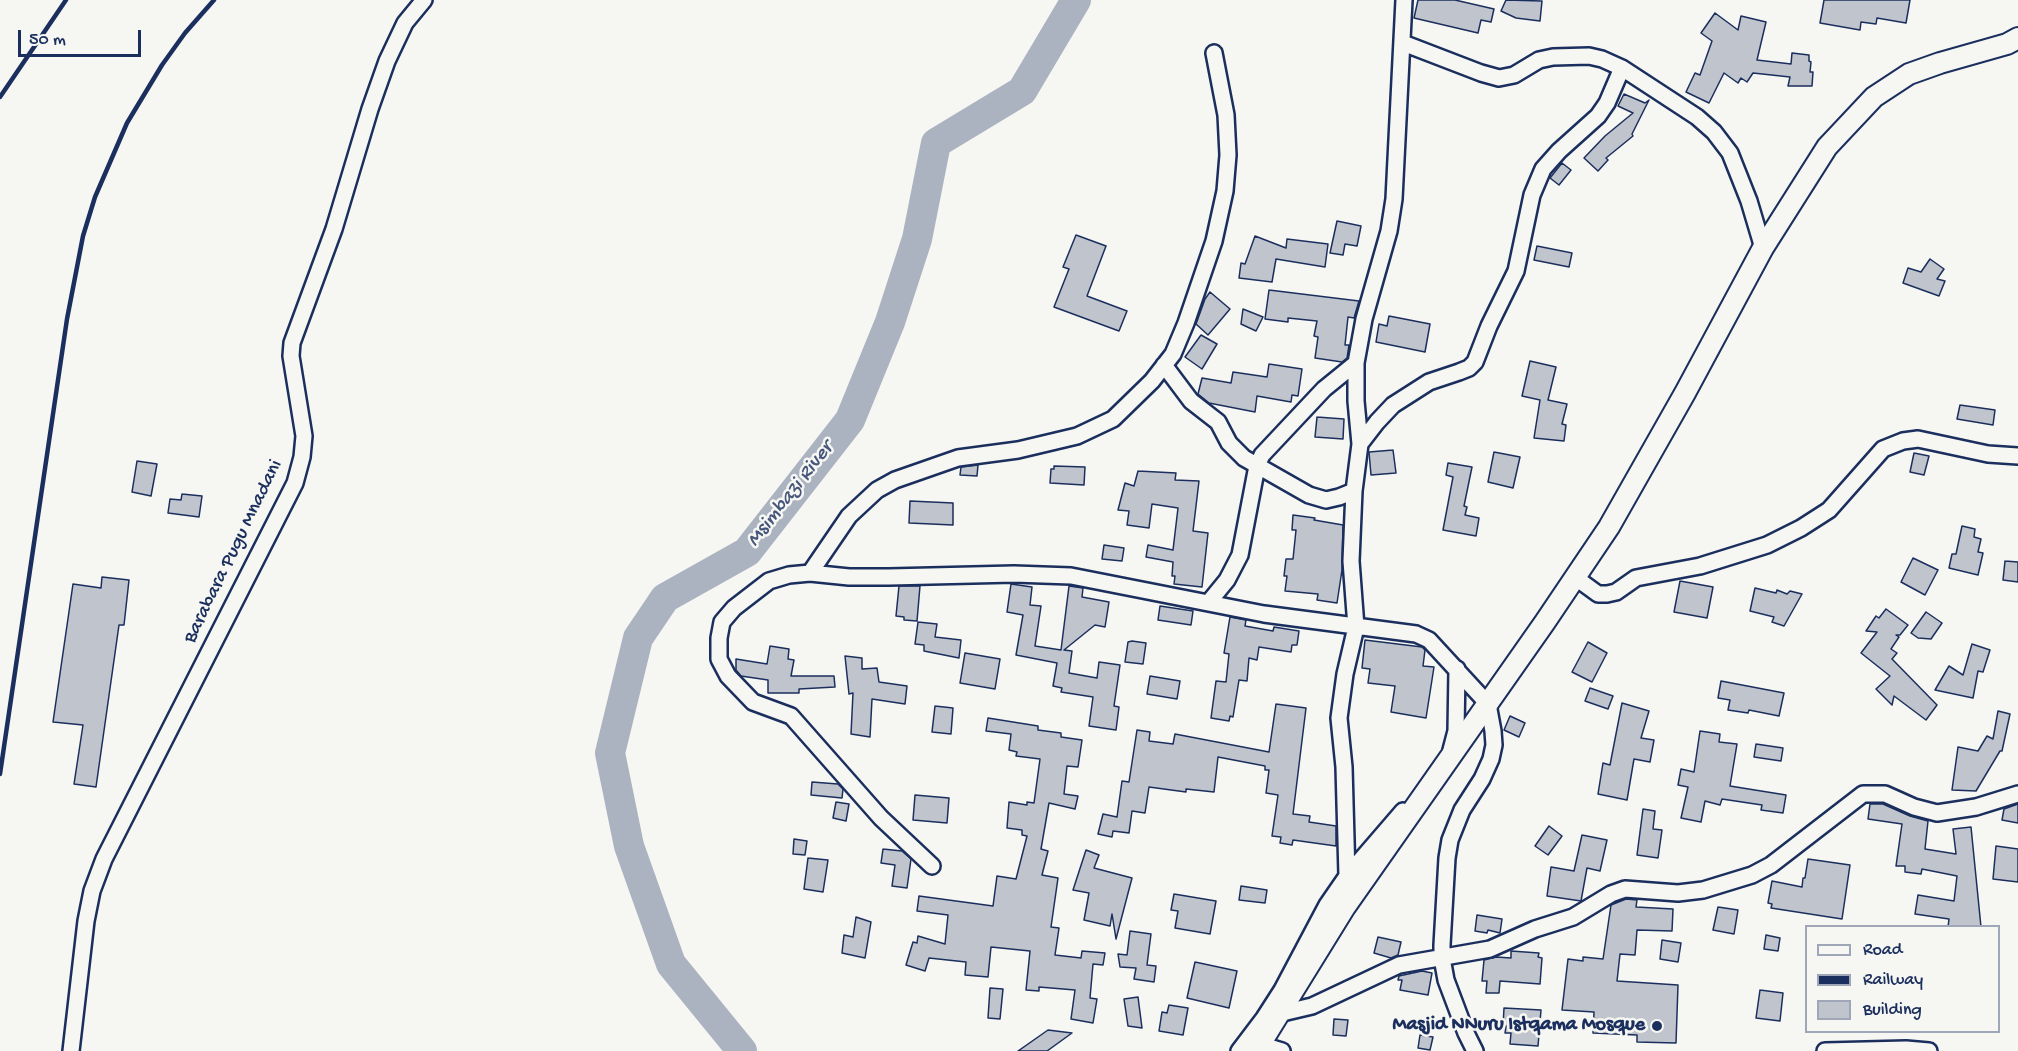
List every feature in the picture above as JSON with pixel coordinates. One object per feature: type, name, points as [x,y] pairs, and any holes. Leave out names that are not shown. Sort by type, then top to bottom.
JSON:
[{"type":"street","name":"Barabara Pugu Mnadani","points":[[71,1051],[86,921],[92,891],[104,859],[295,483],[302,457],[304,436],[291,356],[292,343],[334,229],[387,61],[405,23],[424,0]]},
{"type":"street","points":[[1347,876],[1344,767],[1340,718],[1345,674],[1356,627],[1351,561],[1354,491],[1360,444],[1356,401],[1356,363],[1364,319],[1393,210],[1404,0]]},
{"type":"street","points":[[1282,1051],[1257,1048],[1345,907],[1576,578],[1609,527],[1763,248],[1827,147],[1874,97],[1909,74],[2007,44],[2018,38]]},
{"type":"street","points":[[1403,43],[1480,73],[1499,78],[1514,75],[1539,60],[1553,57],[1589,56],[1622,68],[1697,117],[1714,132],[1730,153],[1749,201],[1763,248]]},
{"type":"street","points":[[810,573],[849,516],[877,490],[912,473],[958,458],[1029,448],[1077,436],[1113,419],[1146,387],[1173,354],[1203,277],[1214,242],[1225,191],[1228,155],[1226,115],[1214,53]]},
{"type":"street","points":[[1360,444],[1393,405],[1429,382],[1469,368],[1475,362],[1489,326],[1516,271],[1532,195],[1543,169],[1559,150],[1586,129],[1598,116],[1607,103],[1622,68]]},
{"type":"street","points":[[1209,602],[1227,580],[1240,555],[1257,466],[1267,447],[1331,382],[1356,363]]},
{"type":"street","points":[[1164,365],[1191,401],[1218,422],[1235,451],[1257,466],[1310,495],[1326,500],[1339,498],[1354,491]]},
{"type":"street","points":[[1576,578],[1598,594],[1607,594],[1616,592],[1636,578],[1700,566],[1767,544],[1801,528],[1829,510],[1883,449],[1903,441],[1918,439],[1988,454],[2018,456]]},
{"type":"street","points":[[932,866],[881,818],[791,716],[753,702],[728,676],[719,659],[722,622],[734,608],[769,581],[789,575],[810,573],[889,578],[1014,574],[1071,576],[1264,614],[1416,634],[1429,640],[1488,704],[1493,731],[1493,752],[1482,779],[1462,810],[1450,840],[1447,858],[1442,958],[1446,980],[1456,1009],[1475,1051]]},
{"type":"street","points":[[1239,1051],[1282,990],[1327,905],[1347,876],[1443,764],[1452,749],[1456,730],[1457,669]]},
{"type":"street","points":[[1278,1014],[1312,1006],[1399,965],[1490,948],[1535,929],[1573,917],[1611,894],[1625,889],[1678,893],[1704,890],[1752,875],[1771,865],[1863,794],[1885,794],[1914,807],[1937,813],[1976,807],[2018,794]]},
{"type":"street","points":[[1825,1051],[1906,1049],[1929,1051]]},
{"type":"building","points":[[1418,0],[1455,0],[1494,9],[1491,22],[1481,20],[1478,33],[1414,18]]},
{"type":"building","points":[[1506,0],[1542,1],[1540,21],[1516,18],[1501,11]]},
{"type":"building","points":[[1824,0],[1910,0],[1906,23],[1877,18],[1876,24],[1861,22],[1860,30],[1820,23]]},
{"type":"building","points":[[1715,13],[1738,30],[1741,16],[1766,22],[1757,60],[1791,64],[1792,53],[1809,55],[1810,72],[1813,72],[1812,86],[1788,86],[1790,77],[1753,73],[1747,82],[1741,78],[1738,83],[1724,73],[1709,103],[1686,92],[1695,73],[1700,75],[1712,41],[1701,33]]},
{"type":"building","points":[[1624,94],[1645,103],[1649,100],[1633,136],[1606,158],[1608,160],[1598,171],[1584,158],[1605,136],[1633,113],[1618,106]]},
{"type":"building","points":[[1562,163],[1571,170],[1559,185],[1550,178]]},
{"type":"building","points":[[1337,221],[1361,226],[1357,246],[1345,244],[1343,255],[1330,253]]},
{"type":"building","points":[[1076,235],[1106,246],[1087,296],[1127,311],[1119,331],[1054,307],[1069,269],[1063,267]]},
{"type":"building","points":[[1255,236],[1286,248],[1287,239],[1328,244],[1325,267],[1276,259],[1272,282],[1239,278],[1241,263],[1245,264]]},
{"type":"building","points":[[1537,246],[1572,253],[1569,267],[1534,260]]},
{"type":"building","points":[[1930,259],[1944,269],[1937,279],[1945,281],[1939,296],[1903,283],[1908,268],[1921,272]]},
{"type":"building","points":[[1269,290],[1359,301],[1354,318],[1348,317],[1345,345],[1349,345],[1347,358],[1342,362],[1315,358],[1318,337],[1314,336],[1317,321],[1288,318],[1288,322],[1265,319]]},
{"type":"building","points":[[1210,292],[1230,309],[1208,335],[1196,324]]},
{"type":"building","points":[[1243,309],[1263,317],[1256,331],[1241,324]]},
{"type":"building","points":[[1389,316],[1430,324],[1425,352],[1376,342],[1379,324],[1387,326]]},
{"type":"building","points":[[1201,335],[1217,344],[1202,369],[1185,357]]},
{"type":"building","points":[[1530,361],[1556,367],[1548,400],[1567,404],[1562,424],[1566,425],[1564,441],[1534,438],[1540,400],[1522,396]]},
{"type":"building","points":[[1269,364],[1302,369],[1298,396],[1292,395],[1291,402],[1257,396],[1255,412],[1209,403],[1198,394],[1202,378],[1231,383],[1233,372],[1267,377]]},
{"type":"building","points":[[1960,405],[1995,410],[1993,425],[1957,419]]},
{"type":"building","points":[[1317,417],[1344,419],[1343,439],[1315,437]]},
{"type":"building","points":[[1393,450],[1396,473],[1371,475],[1369,452]]},
{"type":"building","points":[[1494,452],[1520,457],[1513,488],[1488,482]]},
{"type":"building","points":[[1914,453],[1929,456],[1924,475],[1910,472]]},
{"type":"building","points":[[137,461],[157,464],[151,496],[132,492]]},
{"type":"building","points":[[1448,463],[1472,467],[1464,506],[1467,507],[1465,515],[1479,518],[1476,536],[1443,530],[1453,477],[1446,475]]},
{"type":"building","points":[[978,465],[977,476],[960,475],[961,467]]},
{"type":"building","points":[[1054,466],[1085,467],[1084,485],[1050,483],[1051,469],[1054,469]]},
{"type":"building","points":[[1138,471],[1176,473],[1175,480],[1199,481],[1193,531],[1208,533],[1202,587],[1174,584],[1173,562],[1146,557],[1148,545],[1173,550],[1178,508],[1152,504],[1149,528],[1127,525],[1129,511],[1118,510],[1125,483],[1134,486]]},
{"type":"building","points":[[182,494],[202,496],[199,517],[168,513],[170,499],[181,500]]},
{"type":"building","points":[[910,501],[953,503],[953,525],[909,523]]},
{"type":"building","points":[[1293,515],[1343,525],[1342,570],[1337,603],[1317,600],[1318,594],[1285,591],[1286,559],[1293,559],[1296,530],[1292,530]]},
{"type":"building","points":[[1962,526],[1975,529],[1974,537],[1981,539],[1978,552],[1983,553],[1978,575],[1949,568],[1952,554],[1956,554]]},
{"type":"building","points":[[1104,545],[1124,548],[1122,561],[1102,559]]},
{"type":"building","points":[[1913,558],[1938,570],[1925,595],[1901,582]]},
{"type":"building","points":[[2005,561],[2018,562],[2018,582],[2003,580]]},
{"type":"building","points":[[102,577],[129,580],[124,625],[119,625],[96,787],[74,784],[83,725],[53,722],[73,584],[101,588]]},
{"type":"building","points":[[1680,581],[1713,587],[1707,618],[1674,612]]},
{"type":"building","points":[[1011,584],[1032,587],[1030,605],[1041,606],[1035,646],[1061,650],[1069,586],[1083,588],[1082,597],[1109,602],[1105,627],[1095,625],[1064,650],[1072,651],[1069,673],[1097,678],[1099,662],[1120,665],[1114,706],[1119,707],[1116,730],[1089,726],[1093,697],[1061,692],[1062,688],[1053,686],[1057,663],[1016,655],[1023,615],[1007,612]]},
{"type":"building","points":[[899,586],[920,586],[917,621],[904,620],[904,617],[896,616]]},
{"type":"building","points":[[1755,588],[1776,593],[1777,590],[1787,594],[1790,591],[1802,594],[1784,626],[1772,622],[1774,617],[1750,611]]},
{"type":"building","points":[[1160,606],[1193,611],[1191,625],[1158,620]]},
{"type":"building","points":[[1886,609],[1908,625],[1900,635],[1896,635],[1899,637],[1891,649],[1897,653],[1892,659],[1937,705],[1926,720],[1894,696],[1892,705],[1876,689],[1890,676],[1861,653],[1877,632],[1866,631],[1876,616],[1879,618]]},
{"type":"building","points":[[1926,612],[1942,623],[1931,639],[1918,638],[1911,633]]},
{"type":"building","points":[[1230,617],[1246,620],[1245,626],[1273,631],[1274,627],[1299,631],[1297,645],[1292,645],[1291,652],[1259,647],[1257,660],[1249,658],[1247,681],[1239,680],[1233,717],[1230,716],[1229,721],[1211,718],[1216,681],[1226,682],[1229,654],[1224,653]]},
{"type":"building","points":[[918,622],[937,624],[935,637],[961,640],[959,658],[924,651],[924,645],[915,644]]},
{"type":"building","points":[[1365,640],[1422,647],[1425,650],[1423,666],[1434,667],[1426,718],[1391,712],[1395,686],[1368,683],[1370,669],[1362,668]]},
{"type":"building","points":[[1128,642],[1146,643],[1143,664],[1125,662]]},
{"type":"building","points":[[1588,642],[1607,653],[1592,682],[1572,672]]},
{"type":"building","points":[[1972,644],[1990,650],[1983,672],[1978,671],[1973,698],[1935,690],[1949,666],[1963,675]]},
{"type":"building","points":[[770,646],[789,649],[788,659],[794,660],[791,676],[834,676],[835,687],[799,689],[799,693],[768,693],[768,680],[741,676],[736,670],[736,659],[767,664]]},
{"type":"building","points":[[965,653],[1000,659],[995,689],[960,683]]},
{"type":"building","points":[[845,656],[862,658],[862,669],[877,668],[879,682],[907,686],[905,704],[872,699],[870,737],[851,734],[853,693],[849,694]]},
{"type":"building","points":[[1150,676],[1180,681],[1177,699],[1147,694]]},
{"type":"building","points":[[1721,681],[1784,693],[1779,716],[1749,710],[1748,713],[1728,710],[1730,700],[1718,698]]},
{"type":"building","points":[[1590,688],[1613,696],[1608,709],[1585,701]]},
{"type":"building","points":[[1622,703],[1649,711],[1641,738],[1654,740],[1650,762],[1634,759],[1627,800],[1598,794],[1603,763],[1610,765]]},
{"type":"building","points":[[1276,704],[1306,708],[1293,814],[1310,816],[1309,822],[1336,826],[1336,846],[1293,840],[1292,845],[1280,843],[1281,837],[1272,836],[1278,795],[1266,793],[1269,770],[1265,770],[1265,766],[1218,757],[1214,792],[1186,789],[1186,792],[1149,787],[1145,813],[1132,811],[1129,833],[1113,831],[1112,837],[1098,834],[1103,814],[1117,817],[1122,781],[1129,782],[1137,730],[1150,732],[1149,741],[1173,744],[1175,734],[1269,752]]},
{"type":"building","points":[[935,706],[953,708],[951,734],[932,732]]},
{"type":"building","points":[[1998,711],[2010,714],[2002,751],[1976,791],[1952,790],[1958,747],[1978,751],[1987,736],[1993,739]]},
{"type":"building","points":[[1510,716],[1525,723],[1519,737],[1504,730]]},
{"type":"building","points":[[988,718],[1038,726],[1038,730],[1061,733],[1061,737],[1082,740],[1078,767],[1067,766],[1064,794],[1078,796],[1075,809],[1049,803],[1041,849],[1048,851],[1042,875],[1058,878],[1051,927],[1059,928],[1055,955],[1081,958],[1082,951],[1105,953],[1103,965],[1093,964],[1090,998],[1097,999],[1093,1023],[1071,1019],[1075,990],[1039,987],[1039,991],[1026,990],[1030,951],[991,947],[988,977],[965,975],[966,962],[929,958],[925,971],[906,965],[913,942],[917,943],[918,936],[945,944],[948,915],[917,911],[919,896],[993,906],[997,876],[1016,879],[1027,836],[1022,835],[1022,830],[1007,828],[1009,802],[1027,805],[1027,802],[1034,803],[1040,759],[1016,756],[1017,752],[1009,750],[1011,734],[986,731]]},
{"type":"building","points":[[1700,731],[1720,734],[1719,742],[1737,744],[1730,786],[1786,795],[1783,813],[1761,810],[1762,805],[1722,799],[1720,805],[1705,801],[1701,822],[1681,818],[1688,787],[1678,785],[1681,769],[1694,772]]},
{"type":"building","points":[[1756,744],[1783,748],[1781,761],[1754,757]]},
{"type":"building","points":[[812,782],[838,784],[843,789],[842,798],[811,795]]},
{"type":"building","points":[[915,795],[949,798],[947,823],[913,820]]},
{"type":"building","points":[[836,802],[849,804],[846,821],[833,818]]},
{"type":"building","points":[[1870,804],[1883,804],[1928,821],[1925,849],[1956,854],[1953,829],[1971,827],[1981,925],[1948,925],[1949,919],[1915,914],[1918,895],[1954,901],[1957,876],[1922,869],[1921,874],[1905,872],[1905,866],[1896,866],[1902,824],[1868,819]]},
{"type":"building","points":[[2018,804],[2018,823],[2002,820],[2004,809]]},
{"type":"building","points":[[1643,809],[1655,811],[1653,829],[1662,830],[1658,858],[1637,855]]},
{"type":"building","points":[[1549,826],[1562,836],[1548,855],[1535,846]]},
{"type":"building","points":[[1582,835],[1607,840],[1600,871],[1587,868],[1581,901],[1547,896],[1551,867],[1574,871]]},
{"type":"building","points":[[794,839],[807,841],[805,855],[793,854]]},
{"type":"building","points":[[1996,846],[2018,849],[2018,882],[1993,879]]},
{"type":"building","points":[[883,849],[902,851],[911,859],[907,888],[892,886],[895,865],[881,863]]},
{"type":"building","points":[[1086,850],[1099,855],[1094,868],[1132,878],[1116,939],[1112,914],[1110,926],[1084,920],[1089,893],[1073,890]]},
{"type":"building","points":[[808,858],[828,860],[823,892],[804,889]]},
{"type":"building","points":[[1808,859],[1850,865],[1842,919],[1771,908],[1772,904],[1768,903],[1772,881],[1802,887]]},
{"type":"building","points":[[1241,886],[1267,890],[1265,903],[1239,900]]},
{"type":"building","points":[[1174,894],[1216,901],[1210,934],[1175,928],[1178,911],[1171,910]]},
{"type":"building","points":[[1626,899],[1637,900],[1636,907],[1673,909],[1672,931],[1637,930],[1635,955],[1620,954],[1617,981],[1678,985],[1676,1043],[1637,1042],[1637,1035],[1593,1033],[1594,1012],[1562,1010],[1568,959],[1583,961],[1583,957],[1603,959],[1611,905]]},
{"type":"building","points":[[1718,907],[1738,910],[1734,934],[1713,930]]},
{"type":"building","points":[[1477,915],[1502,919],[1500,933],[1488,930],[1487,933],[1475,931]]},
{"type":"building","points":[[856,917],[871,922],[865,958],[842,953],[844,935],[853,937]]},
{"type":"building","points":[[1130,931],[1151,934],[1147,965],[1156,966],[1154,982],[1134,979],[1136,968],[1120,967],[1118,954],[1127,955]]},
{"type":"building","points":[[1766,935],[1780,938],[1778,951],[1764,949]]},
{"type":"building","points":[[1378,937],[1401,942],[1398,955],[1391,958],[1374,953]]},
{"type":"building","points":[[1662,940],[1681,943],[1678,962],[1660,959]]},
{"type":"building","points":[[1511,951],[1539,953],[1538,957],[1542,958],[1540,984],[1500,981],[1499,993],[1486,993],[1487,981],[1482,981],[1484,960],[1496,957],[1511,958]]},
{"type":"building","points":[[1195,962],[1237,971],[1229,1008],[1187,998]]},
{"type":"building","points":[[1422,971],[1432,973],[1428,995],[1400,990],[1402,980],[1398,980],[1399,976]]},
{"type":"building","points":[[990,988],[1003,989],[1000,1019],[988,1018]]},
{"type":"building","points":[[1760,990],[1783,993],[1780,1021],[1756,1018]]},
{"type":"building","points":[[1138,997],[1142,1028],[1128,1026],[1124,999]]},
{"type":"building","points":[[1169,1005],[1188,1008],[1183,1035],[1159,1031],[1162,1012],[1167,1013]]},
{"type":"building","points":[[1504,1008],[1541,1010],[1538,1046],[1510,1044],[1511,1033],[1505,1033],[1506,1026],[1503,1026]]},
{"type":"building","points":[[1334,1019],[1348,1020],[1346,1036],[1333,1035]]},
{"type":"building","points":[[1048,1030],[1072,1033],[1047,1051],[1018,1051]]},
{"type":"building","points":[[1420,1035],[1433,1037],[1430,1050],[1418,1048]]},
{"type":"waterway","name":"Msimbazi River","points":[[742,1051],[671,964],[629,846],[610,753],[638,638],[665,598],[747,552],[850,420],[890,322],[917,239],[936,143],[1022,91],[1076,0]]},
{"type":"railway","points":[[0,97],[66,0]]},
{"type":"railway","points":[[0,774],[67,319],[83,236],[95,197],[127,123],[162,65],[185,33],[214,0]]},
{"type":"place","name":"Masjid NNuru Istqama Mosque","points":[[1657,1026]]}]
